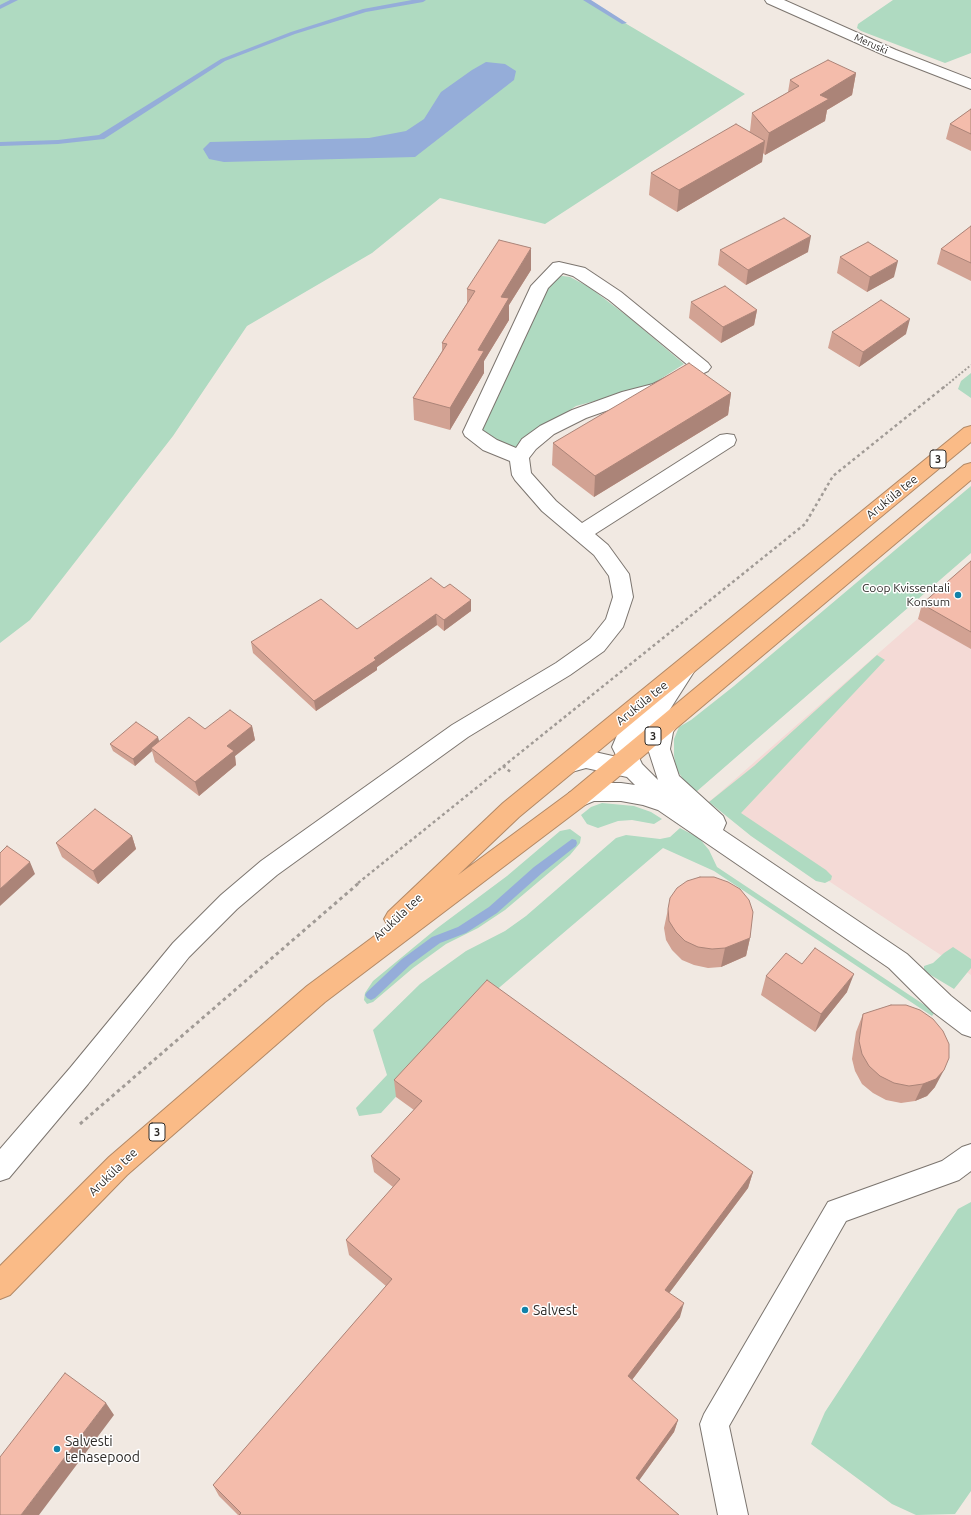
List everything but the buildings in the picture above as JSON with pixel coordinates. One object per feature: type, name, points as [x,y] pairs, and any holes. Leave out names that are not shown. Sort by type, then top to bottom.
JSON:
[{"type":"highway","name":"Aruküla tee","points":[[0,1285],[118,1166],[324,988],[511,810],[971,432]]},
{"type":"highway","name":"Aruküla tee","points":[[324,988],[627,764],[669,722],[971,470]]},
{"type":"street","name":"Meruski","points":[[772,0],[891,53],[971,84]]},
{"type":"street","points":[[0,1169],[79,1076],[182,950],[230,902],[270,868],[460,731],[563,669],[596,645],[616,622],[623,597],[618,574],[601,550],[550,506],[522,474],[519,457],[529,444],[547,430],[579,414],[628,396],[659,388],[702,367],[615,296],[579,272],[559,266],[540,286],[472,432],[490,445],[519,457]]},
{"type":"street","points":[[581,533],[727,440]]},
{"type":"street","points":[[686,667],[661,707],[629,732],[623,747],[627,764],[665,803],[898,961],[942,1004],[971,1026]]},
{"type":"street","points":[[669,722],[662,729],[659,749],[668,781],[797,892]]},
{"type":"street","points":[[568,764],[586,759],[627,764],[664,786],[717,824]]},
{"type":"street","points":[[577,800],[592,792],[620,792],[644,796],[665,803]]},
{"type":"street","points":[[733,1515],[714,1424],[837,1211],[950,1171],[971,1156]]},
{"type":"path","points":[[78,1126],[343,895],[804,524],[833,476],[971,365]]},
{"type":"shaded area","points":[[971,572],[971,975],[709,802]]},
{"type":"green space","points":[[0,0],[586,0],[745,94],[545,224],[440,198],[372,253],[247,326],[173,436],[30,620],[0,643]]},
{"type":"green space","points":[[893,0],[971,0],[971,53],[945,63],[861,31],[857,28],[858,24]]},
{"type":"green space","points":[[552,277],[570,277],[589,287],[631,319],[684,364],[648,387],[576,406],[538,431],[517,451],[478,438]]},
{"type":"green space","points":[[971,373],[971,398],[958,389],[961,381]]},
{"type":"green space","points":[[971,486],[971,553],[696,792],[686,783],[676,769],[674,755],[674,739],[679,727],[691,720],[734,686]]},
{"type":"green space","points":[[877,655],[885,660],[741,813],[826,870],[832,876],[831,880],[825,883],[816,881],[751,836],[709,802],[754,766]]},
{"type":"green space","points":[[602,803],[634,806],[651,812],[662,819],[654,824],[632,820],[618,821],[598,828],[587,824],[581,815],[591,807]]},
{"type":"green space","points":[[680,828],[699,838],[709,850],[717,867],[935,1012],[932,1016],[714,871],[663,848],[487,998],[381,1113],[359,1116],[356,1108],[387,1075],[373,1030],[420,984],[466,951],[505,931],[526,916],[616,838],[626,835],[660,839],[670,837]]},
{"type":"green space","points":[[570,829],[581,837],[580,843],[570,855],[505,910],[478,928],[446,944],[413,968],[373,1002],[367,1004],[364,1000],[365,993],[373,981],[436,929],[507,876],[560,831]]},
{"type":"green space","points":[[953,947],[971,959],[971,968],[954,989],[924,971],[924,966],[933,963]]},
{"type":"green space","points":[[971,1202],[971,1491],[955,1514],[916,1515],[892,1504],[811,1444],[825,1412],[958,1209]]},
{"type":"water","points":[[486,62],[505,64],[516,71],[514,80],[415,157],[224,162],[209,159],[203,149],[210,142],[369,138],[406,131],[424,119],[441,92]]},
{"type":"waterway","points":[[0,7],[15,0]]},
{"type":"waterway","points":[[0,144],[58,142],[101,137],[223,60],[293,33],[365,10],[423,0]]},
{"type":"waterway","points":[[586,0],[624,23]]},
{"type":"waterway","points":[[371,995],[406,962],[436,940],[462,930],[493,910],[538,870],[572,843]]},
{"type":"place","name":"Coop Kvissentali Konsum","points":[[958,595]]},
{"type":"place","name":"Salvest","points":[[525,1310]]},
{"type":"place","name":"Salvesti tehasepood","points":[[57,1449]]}]
